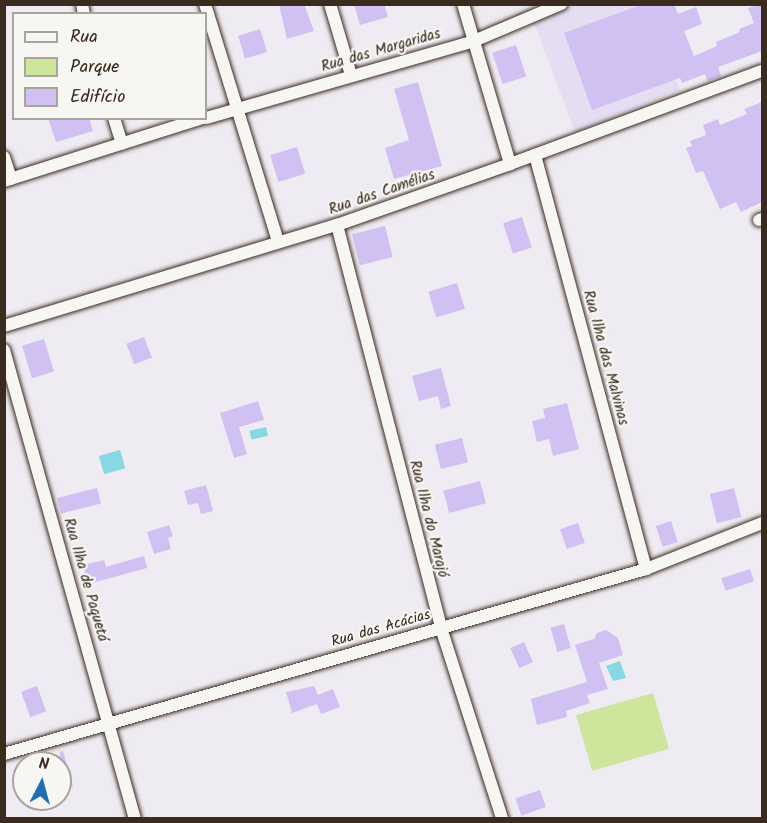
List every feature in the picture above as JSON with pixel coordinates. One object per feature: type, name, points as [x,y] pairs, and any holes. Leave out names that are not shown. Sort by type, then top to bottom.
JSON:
[{"type":"street","points":[[205,4],[278,243]]},
{"type":"street","points":[[330,4],[351,75]]},
{"type":"street","points":[[463,4],[510,164]]},
{"type":"street","name":"Rua das Margaridas","points":[[207,117],[474,41],[561,4]]},
{"type":"street","name":"Rua das Camélias","points":[[4,326],[337,225],[762,71]]},
{"type":"street","points":[[115,120],[122,144]]},
{"type":"street","name":"Rua das Margaridas","points":[[8,180],[198,120]]},
{"type":"street","name":"Rua Ilha das Malvinas","points":[[535,155],[646,569]]},
{"type":"street","points":[[4,157],[8,180]]},
{"type":"street","name":"Rua Ilha do Marajó","points":[[337,225],[441,628],[502,819]]},
{"type":"street","name":"Rua Ilha de Paquetá","points":[[4,350],[135,819]]},
{"type":"street","name":"Rua das Acácias","points":[[4,754],[646,569],[762,523]]},
{"type":"shaded area","points":[[576,5],[645,5],[680,90],[575,132],[533,20]]},
{"type":"green space","points":[[653,693],[669,749],[592,771],[576,715]]},
{"type":"water","points":[[266,427],[268,436],[251,440],[249,431]]},
{"type":"water","points":[[120,450],[125,468],[104,474],[99,456]]},
{"type":"water","points":[[620,661],[626,678],[613,681],[606,666]]},
{"type":"building","points":[[279,4],[304,4],[314,31],[287,39]]},
{"type":"building","points":[[354,4],[384,4],[388,17],[360,25]]},
{"type":"building","points":[[643,4],[674,4],[678,14],[696,7],[702,24],[684,31],[694,56],[717,46],[716,42],[754,23],[748,8],[762,4],[762,51],[718,67],[721,76],[708,81],[705,74],[682,83],[680,78],[592,110],[564,33]]},
{"type":"building","points":[[260,29],[267,52],[245,59],[238,36]]},
{"type":"building","points":[[516,45],[526,76],[502,84],[492,53]]},
{"type":"building","points":[[418,82],[442,166],[394,179],[385,148],[409,140],[394,89]]},
{"type":"building","points":[[762,102],[762,202],[741,212],[736,202],[720,209],[703,171],[696,173],[686,148],[692,146],[690,141],[706,135],[703,125],[718,119],[720,125],[747,114],[744,109]]},
{"type":"building","points":[[49,120],[90,120],[93,131],[56,142]]},
{"type":"building","points":[[297,147],[305,174],[278,182],[270,155]]},
{"type":"building","points":[[522,217],[532,247],[513,254],[503,223]]},
{"type":"building","points":[[385,226],[393,257],[360,265],[352,234]]},
{"type":"building","points":[[457,283],[465,309],[436,318],[428,292]]},
{"type":"building","points":[[144,337],[152,358],[134,364],[126,344]]},
{"type":"building","points":[[44,339],[54,372],[32,378],[22,346]]},
{"type":"building","points":[[441,368],[451,406],[441,409],[438,396],[419,401],[412,376]]},
{"type":"building","points":[[258,401],[264,420],[239,427],[247,454],[234,458],[220,413]]},
{"type":"building","points":[[567,403],[579,449],[553,456],[549,439],[537,442],[532,421],[545,418],[543,409]]},
{"type":"building","points":[[462,438],[468,462],[441,469],[435,445]]},
{"type":"building","points":[[480,481],[486,503],[449,513],[443,491]]},
{"type":"building","points":[[206,485],[213,511],[201,514],[198,503],[188,505],[184,491]]},
{"type":"building","points":[[97,488],[101,504],[61,513],[57,498]]},
{"type":"building","points":[[734,488],[741,517],[717,523],[710,494]]},
{"type":"building","points":[[671,521],[678,542],[663,547],[656,526]]},
{"type":"building","points":[[578,523],[585,543],[567,549],[560,529]]},
{"type":"building","points":[[169,525],[173,536],[168,538],[171,549],[154,554],[147,532]]},
{"type":"building","points":[[144,556],[147,568],[88,584],[83,565],[104,560],[106,567]]},
{"type":"building","points":[[750,569],[754,581],[725,591],[721,578]]},
{"type":"building","points":[[564,624],[571,648],[557,652],[551,628]]},
{"type":"building","points":[[606,630],[618,638],[623,655],[599,663],[608,689],[587,695],[590,703],[566,711],[567,717],[537,725],[531,699],[587,682],[575,645],[594,639],[597,633]]},
{"type":"building","points":[[524,642],[533,662],[519,668],[510,648]]},
{"type":"building","points":[[37,686],[46,711],[30,717],[21,692]]},
{"type":"building","points":[[314,686],[318,695],[333,689],[340,707],[321,714],[317,704],[292,713],[286,692]]},
{"type":"building","points":[[540,790],[546,807],[521,815],[515,798]]}]
